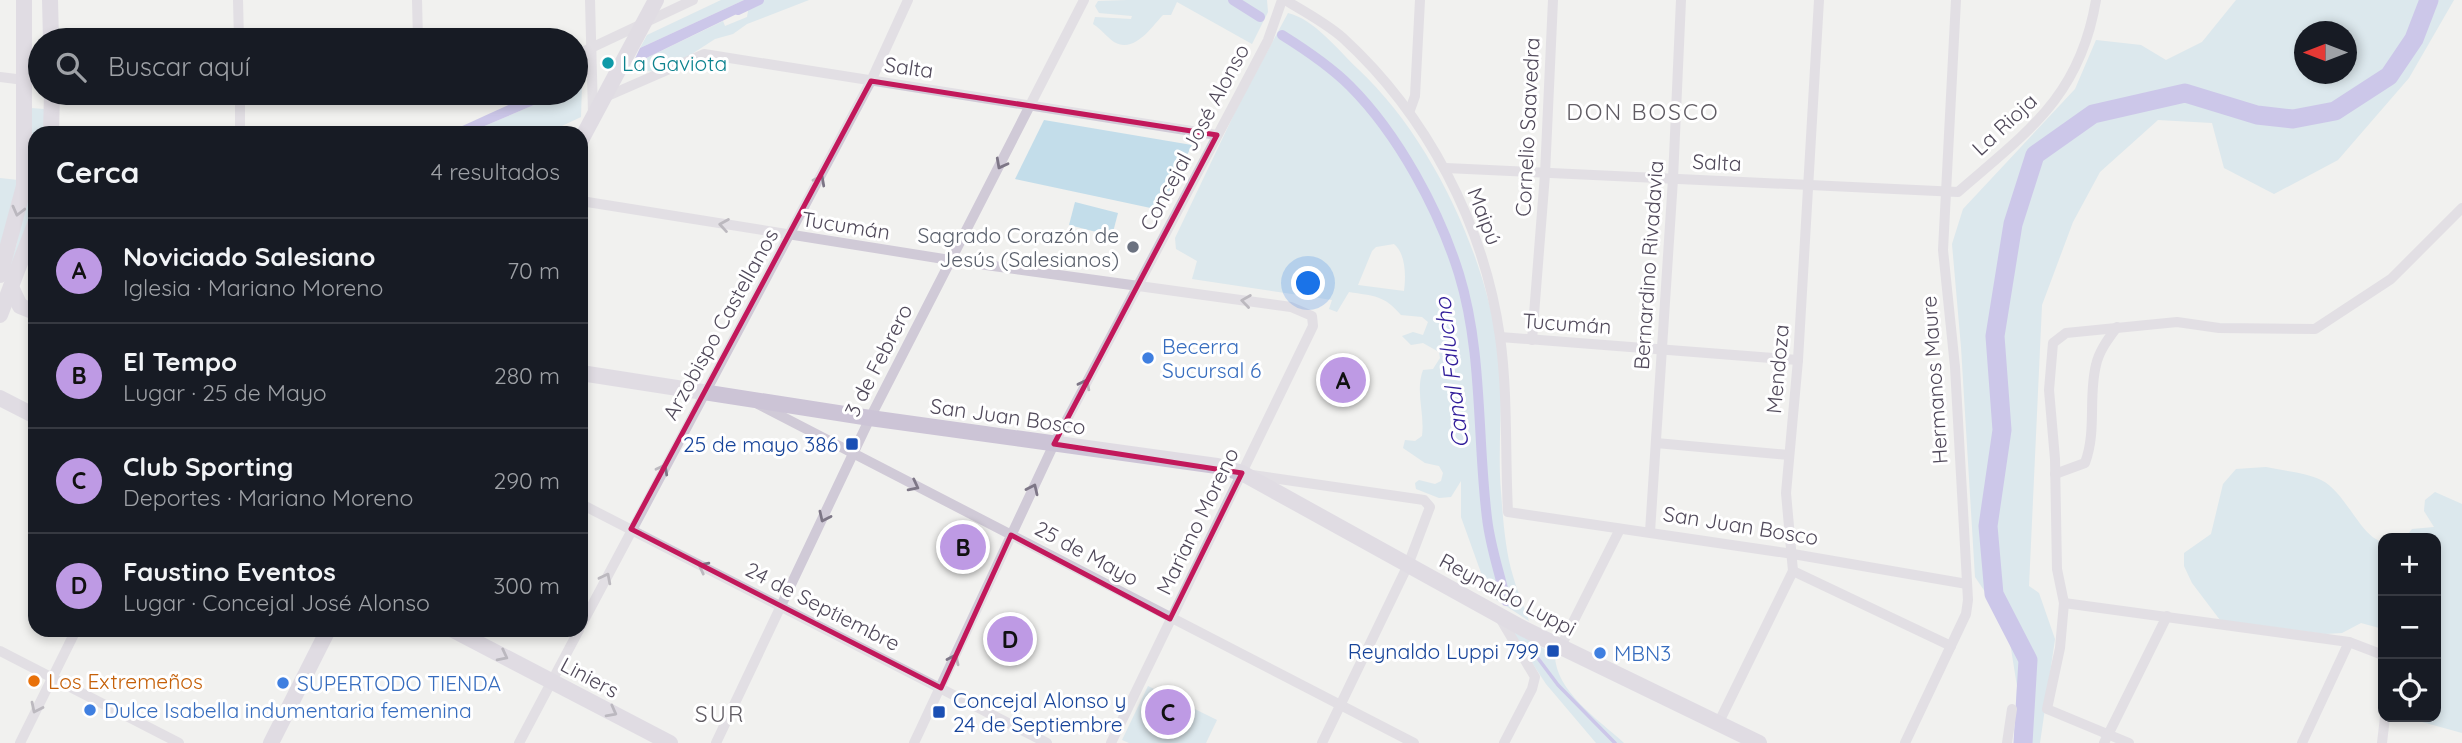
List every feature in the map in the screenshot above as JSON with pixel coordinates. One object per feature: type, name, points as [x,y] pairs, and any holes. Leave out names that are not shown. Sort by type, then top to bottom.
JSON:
[{"type":"street","points":[[0,316],[24,186],[28,84],[24,0]]},
{"type":"street","points":[[50,0],[51,28]]},
{"type":"street","points":[[238,0],[239,28]]},
{"type":"street","points":[[417,0],[418,28]]},
{"type":"street","points":[[590,0],[593,116]]},
{"type":"street","points":[[588,126],[656,0]]},
{"type":"street","points":[[588,49],[693,0]]},
{"type":"street","name":"Arzobispo Castellanos","points":[[588,612],[871,81],[908,0]]},
{"type":"street","name":"3 de Febrero","points":[[716,743],[870,418],[1084,0]]},
{"type":"street","name":"Maipú","points":[[1283,0],[1341,36],[1410,110],[1446,169],[1483,265],[1500,337],[1508,512]]},
{"type":"street","name":"Concejal José Alonso","points":[[914,743],[1054,444],[1268,40],[1283,0]]},
{"type":"street","points":[[1410,110],[1415,96],[1420,0]]},
{"type":"street","name":"Cornelio Saavedra","points":[[1532,340],[1545,174],[1553,0]]},
{"type":"street","name":"Bernardino Rivadavia","points":[[1650,532],[1673,179],[1681,0]]},
{"type":"street","name":"Mendoza","points":[[1718,724],[1793,571],[1786,494],[1798,360],[1819,0]]},
{"type":"street","name":"Hermanos Maure","points":[[1905,743],[1966,614],[1967,584],[1955,367],[1943,250],[1956,0]]},
{"type":"street","name":"La Rioja","points":[[1944,215],[1958,192],[2048,113],[2061,95],[2077,66],[2096,0]]},
{"type":"street","name":"Salta","points":[[603,98],[704,54],[1032,103],[1217,135]]},
{"type":"street","points":[[0,77],[28,84]]},
{"type":"street","points":[[51,126],[52,105]]},
{"type":"street","points":[[240,105],[240,126]]},
{"type":"street","name":"Salta","points":[[1446,169],[1945,193]]},
{"type":"street","points":[[1945,193],[1958,192]]},
{"type":"street","name":"Tucumán","points":[[588,202],[950,260],[1291,307],[1312,316]]},
{"type":"street","points":[[2129,743],[2106,739],[2047,709],[2060,648],[2064,603],[2057,569],[2055,474],[2049,390],[2053,343],[2066,333],[2177,322],[2219,328],[2299,331],[2315,329],[2328,323],[2391,279],[2462,208]]},
{"type":"street","points":[[6,281],[28,238]]},
{"type":"street","points":[[6,281],[20,306],[28,309]]},
{"type":"street","name":"Mariano Moreno","points":[[1111,743],[1313,326],[1312,316]]},
{"type":"street","points":[[2055,474],[2085,463],[2091,448],[2096,366],[2105,344],[2117,327]]},
{"type":"street","name":"Tucumán","points":[[1500,337],[1798,360]]},
{"type":"street","name":"San Juan Bosco","points":[[588,374],[705,390],[870,418],[1217,467],[1429,503],[1429,511],[1408,565]]},
{"type":"street","name":"25 de Mayo","points":[[743,396],[1414,743]]},
{"type":"street","points":[[0,398],[28,412]]},
{"type":"street","points":[[1656,443],[1788,455]]},
{"type":"street","name":"Reynaldo Luppi","points":[[1242,473],[1499,615],[1759,743]]},
{"type":"street","name":"24 de Septiembre","points":[[588,508],[1048,743]]},
{"type":"street","name":"San Juan Bosco","points":[[1508,512],[1793,554],[1967,584]]},
{"type":"street","points":[[1561,646],[1620,528]]},
{"type":"street","points":[[1322,743],[1408,565]]},
{"type":"street","points":[[1793,571],[1951,646]]},
{"type":"street","points":[[2064,603],[2349,642],[2378,652]]},
{"type":"street","points":[[1499,615],[1535,677],[1532,689],[1504,743]]},
{"type":"street","points":[[2106,739],[2167,616]]},
{"type":"street","points":[[19,743],[72,637]]},
{"type":"street","points":[[271,743],[324,637]]},
{"type":"street","name":"Liniers","points":[[467,637],[670,743]]},
{"type":"street","name":"Arzobispo Castellanos","points":[[519,743],[575,637]]},
{"type":"street","points":[[2302,743],[2349,642]]},
{"type":"street","points":[[0,651],[179,743]]},
{"type":"street","points":[[2007,743],[2012,709]]},
{"type":"street","points":[[2382,743],[2384,722]]},
{"type":"highlighted area","points":[[871,81],[1217,135],[1054,444],[1242,473],[1170,619],[1011,535],[941,688],[631,529]]},
{"type":"shaded area","points":[[721,0],[744,0],[640,48],[647,35]]},
{"type":"shaded area","points":[[744,0],[750,0],[749,8],[632,65],[640,48]]},
{"type":"shaded area","points":[[750,0],[809,0],[747,24],[733,34],[715,39],[681,61],[657,72],[631,69],[632,65],[723,21],[725,26],[747,17]]},
{"type":"shaded area","points":[[1267,0],[1268,12],[1252,44],[1177,2],[1171,15],[1163,15],[1136,42],[1122,45],[1114,42],[1093,24],[1095,17],[1131,19],[1132,16],[1099,13],[1095,6],[1098,1]]},
{"type":"shaded area","points":[[2236,0],[2454,0],[2409,78],[2338,160],[2274,194],[2224,168],[2212,123],[2158,120],[2100,172],[2073,222],[2042,305],[2029,586],[2039,593],[2055,639],[2040,743],[2014,743],[2017,686],[2007,624],[1975,577],[1952,244],[1963,209],[2075,89],[2096,40],[2141,45],[2166,60],[2202,42]]},
{"type":"shaded area","points":[[1288,13],[1298,16],[1317,29],[1384,97],[1409,128],[1431,163],[1468,238],[1492,316],[1499,354],[1500,475],[1505,534],[1513,576],[1529,621],[1489,595],[1461,517],[1461,481],[1451,497],[1439,498],[1416,489],[1415,483],[1419,480],[1435,484],[1441,481],[1443,473],[1439,466],[1425,463],[1403,448],[1405,440],[1415,441],[1422,436],[1421,378],[1423,370],[1433,369],[1440,358],[1439,352],[1423,343],[1411,345],[1402,336],[1413,332],[1423,335],[1428,322],[1422,317],[1401,315],[1384,300],[1365,294],[1349,292],[1337,312],[1329,309],[1332,300],[1192,279],[1197,261],[1176,249],[1175,238],[1237,108]],"holes":[[[1394,244],[1404,266],[1404,291],[1358,285],[1376,247]]]},
{"type":"shaded area","points":[[509,105],[534,105],[484,126],[462,126]]},
{"type":"shaded area","points":[[534,105],[581,105],[581,117],[562,126],[484,126]]},
{"type":"shaded area","points":[[31,108],[44,109],[47,126],[29,126]]},
{"type":"shaded area","points":[[1044,120],[1192,145],[1160,210],[1015,179]]},
{"type":"shaded area","points":[[28,137],[28,221],[0,297],[17,243]]},
{"type":"shaded area","points":[[0,178],[18,180],[0,254]]},
{"type":"shaded area","points":[[1075,202],[1118,213],[1112,236],[1069,225]]},
{"type":"shaded area","points":[[2266,467],[2301,473],[2321,480],[2338,494],[2367,532],[2378,540],[2378,628],[2361,623],[2342,633],[2325,634],[2220,620],[2192,583],[2184,566],[2184,553],[2211,534],[2223,484],[2236,469]]},
{"type":"shaded area","points":[[2435,492],[2462,504],[2462,733],[2422,722],[2441,722],[2441,533],[2409,533],[2412,529],[2434,527],[2424,511],[2425,500]]},
{"type":"shaded area","points":[[1510,629],[1555,655],[1562,681],[1570,693],[1624,743],[1596,743],[1546,684]]},
{"type":"shaded area","points":[[1148,686],[1217,720],[1206,743],[1129,743],[1122,740]]},
{"type":"waterway","name":"Canal Falucho","points":[[738,10],[759,0]]},
{"type":"waterway","name":"Canal Falucho","points":[[1233,0],[1260,17]]},
{"type":"waterway","points":[[2023,743],[2028,660],[1994,594],[1988,526],[2002,430],[1995,336],[2013,224],[2035,155],[2093,114],[2185,93],[2257,115],[2293,119],[2335,111],[2389,76],[2414,39],[2429,0]]},
{"type":"waterway","name":"Canal Falucho","points":[[1282,35],[1318,59],[1368,105],[1415,174],[1451,250],[1467,304],[1472,334],[1487,518],[1506,601]]},
{"type":"waterway","name":"Canal Falucho","points":[[1528,645],[1558,685],[1615,743]]},
{"type":"place","name":"La Gaviota","points":[[608,63]]},
{"type":"place","name":"Sagrado Corazón de Jesús (Salesianos)","points":[[1133,247]]},
{"type":"place","name":"Becerra Sucursal 6","points":[[1148,358]]},
{"type":"place","name":"Noviciado Salesiano","points":[[1343,380]]},
{"type":"place","name":"25 de mayo 386","points":[[852,444]]},
{"type":"place","name":"El Tempo","points":[[963,547]]},
{"type":"place","name":"Faustino Eventos","points":[[1010,639]]},
{"type":"place","name":"Reynaldo Luppi 799","points":[[1553,651]]},
{"type":"place","name":"MBN3","points":[[1600,653]]},
{"type":"place","name":"Los Extremeños","points":[[34,681]]},
{"type":"place","name":"SUPERTODO TIENDA","points":[[283,683]]},
{"type":"place","name":"Dulce Isabella indumentaria femenina","points":[[90,710]]},
{"type":"place","name":"Concejal Alonso y 24 de Septiembre","points":[[939,712]]},
{"type":"place","name":"Club Sporting","points":[[1168,712]]},
{"type":"district","name":"DON BOSCO","points":[[1643,111]]},
{"type":"district","name":"SUR","points":[[720,713]]}]
